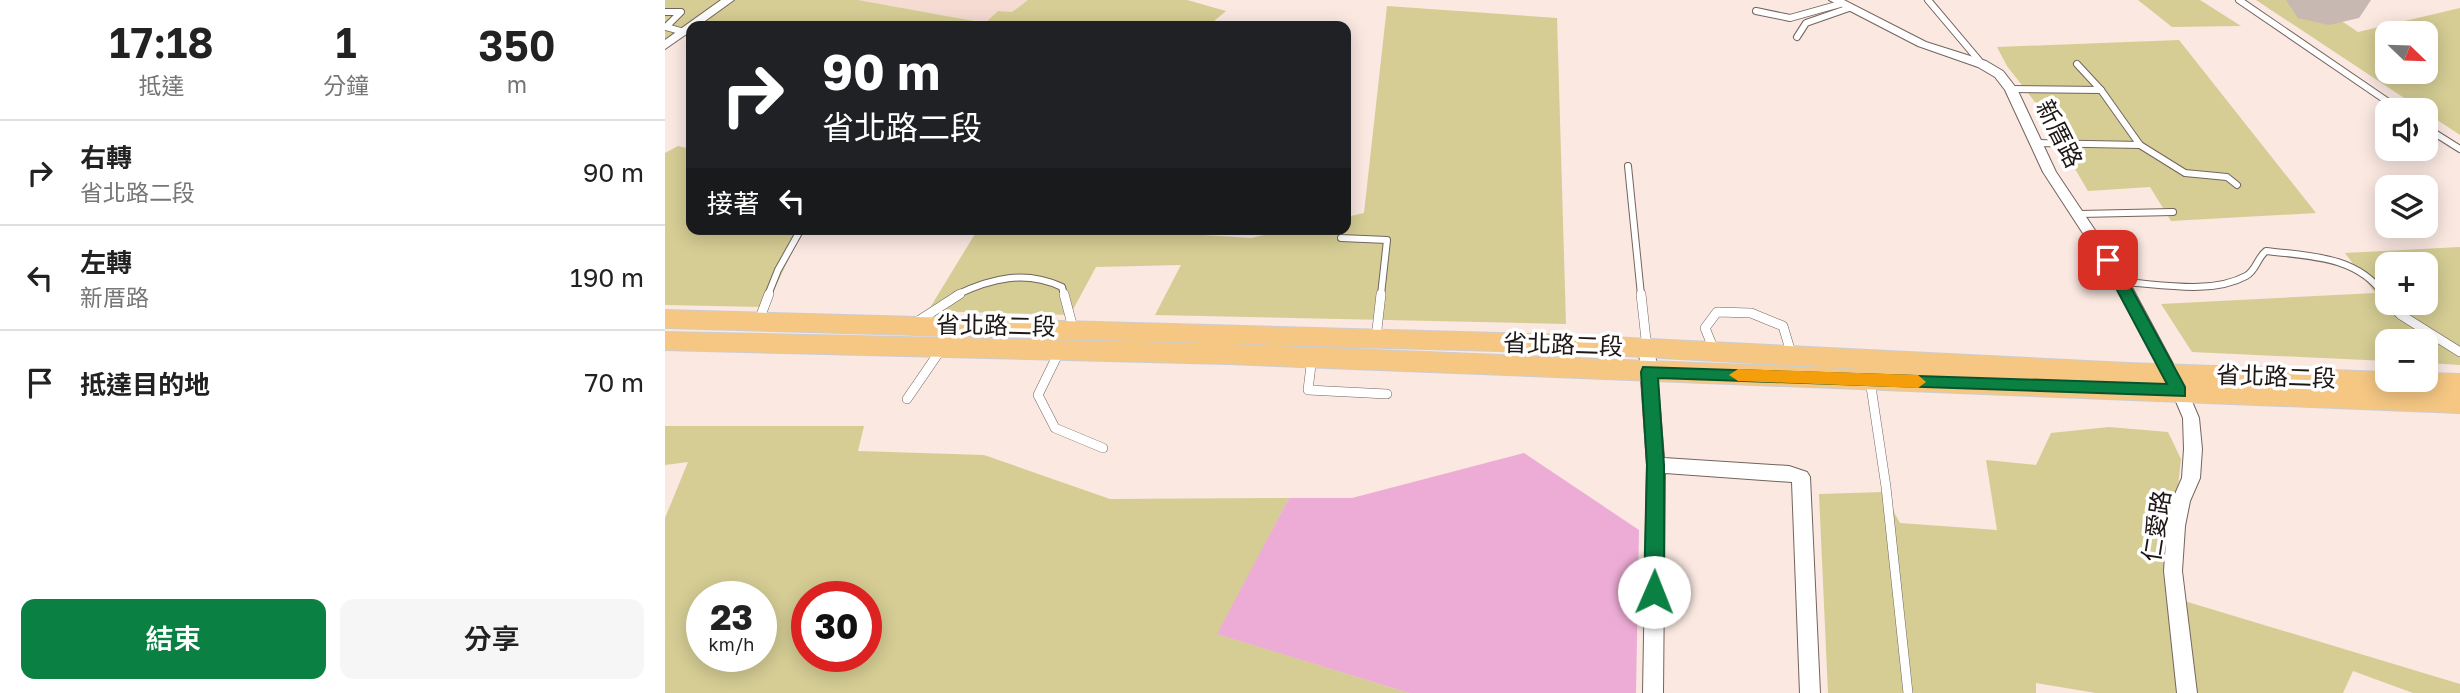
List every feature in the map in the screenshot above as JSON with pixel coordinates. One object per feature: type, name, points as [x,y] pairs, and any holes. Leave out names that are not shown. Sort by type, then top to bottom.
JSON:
[{"type":"main road","name":"省北路二段","points":[[665,319],[914,325],[1312,357],[1648,360],[1716,353],[1792,356],[2460,403]]},
{"type":"main road","name":"省北路二段","points":[[665,341],[806,346],[944,346],[1066,338],[1376,338],[1870,380],[2460,384]]},
{"type":"street","points":[[699,21],[728,0]]},
{"type":"street","name":"新厝路","points":[[1841,4],[1922,44],[1982,64],[1999,74],[2011,89],[2050,172],[2122,282],[2174,382]]},
{"type":"street","points":[[665,45],[686,30]]},
{"type":"street","points":[[1648,360],[1655,465],[1653,693]]},
{"type":"street","name":"仁愛路","points":[[2174,382],[2192,418],[2191,478],[2181,501],[2176,526],[2173,570],[2186,693]]},
{"type":"street","points":[[1655,465],[1789,473],[1801,477],[1810,693]]},
{"type":"lane","points":[[1928,0],[1982,64]]},
{"type":"lane","points":[[2239,0],[2382,98]]},
{"type":"lane","points":[[1756,11],[1790,18],[1841,4]]},
{"type":"lane","points":[[1797,37],[1806,23],[1841,4]]},
{"type":"lane","points":[[665,12],[681,12],[666,27],[686,28]]},
{"type":"lane","points":[[2077,64],[2101,90],[2140,145],[2185,173],[2227,177],[2237,185]]},
{"type":"lane","points":[[2011,89],[2101,90]]},
{"type":"lane","points":[[2438,135],[2460,149]]},
{"type":"lane","points":[[2036,143],[2140,145]]},
{"type":"lane","points":[[1628,166],[1648,360]]},
{"type":"lane","points":[[2080,214],[2173,212]]},
{"type":"lane","points":[[758,323],[778,270],[798,235]]},
{"type":"lane","points":[[1341,239],[1387,240],[1376,338]]},
{"type":"lane","points":[[2122,282],[2230,284],[2251,274],[2260,254],[2266,251],[2320,259],[2358,270],[2375,283]]},
{"type":"lane","points":[[914,325],[938,305],[980,284],[1032,276],[1062,287],[1066,338],[1038,395],[1055,428],[1103,448]]},
{"type":"lane","points":[[1716,353],[1705,328],[1717,312],[1736,309],[1762,314],[1783,326],[1792,356]]},
{"type":"lane","points":[[2400,315],[2460,352]]},
{"type":"lane","points":[[907,399],[944,346]]},
{"type":"lane","points":[[1312,357],[1308,390],[1387,394]]},
{"type":"lane","points":[[1870,380],[1886,487],[1908,693]]},
{"type":"shaded area","points":[[665,0],[858,0],[974,21],[686,21],[686,32],[681,32],[665,42]]},
{"type":"shaded area","points":[[858,0],[1028,0],[1012,12],[998,11],[987,21],[974,21]]},
{"type":"shaded area","points":[[1028,0],[1187,0],[1226,11],[1214,21],[987,21],[998,11],[1012,12]]},
{"type":"shaded area","points":[[2138,0],[2200,0],[2241,26],[2172,27]]},
{"type":"shaded area","points":[[2256,0],[2310,0],[2358,32],[2375,28],[2375,79]]},
{"type":"shaded area","points":[[1387,6],[1557,18],[1566,324],[1155,315],[1181,265],[1096,267],[1070,315],[928,311],[974,235],[1203,235],[1251,238],[1264,235],[1351,235],[1351,216],[1364,213]]},
{"type":"shaded area","points":[[2460,8],[2460,135],[2438,120],[2438,98],[2404,98],[2383,84],[2438,84],[2438,21],[2405,21]]},
{"type":"shaded area","points":[[2179,40],[2316,213],[2171,221],[2150,187],[2088,191],[2038,106],[2007,66],[1997,47]]},
{"type":"shaded area","points":[[678,146],[686,148],[686,235],[800,235],[766,307],[665,305],[665,153]]},
{"type":"shaded area","points":[[2460,247],[2460,365],[2438,364],[2438,329],[2375,329],[2375,360],[2192,352],[2161,304],[2375,293],[2345,253]]},
{"type":"shaded area","points":[[665,426],[864,426],[858,451],[984,455],[1110,499],[1289,498],[1218,634],[1409,693],[665,693],[665,518],[688,462],[665,465]]},
{"type":"shaded area","points":[[2109,427],[2168,432],[2181,459],[2169,567],[2171,597],[2460,684],[2460,693],[2413,693],[2353,671],[2343,693],[2096,693],[2036,683],[2036,693],[1828,693],[1819,494],[1883,492],[1900,523],[1997,530],[1986,460],[2036,465],[2051,433]]},
{"type":"shaded area","points":[[1524,453],[1639,530],[1636,693],[1409,693],[1217,634],[1289,498],[1352,498]]},
{"type":"slow traffic","points":[[1738,375],[1918,382]]},
{"type":"route","points":[[1654,592],[1655,465],[1649,372],[2179,391],[2108,260]]}]
